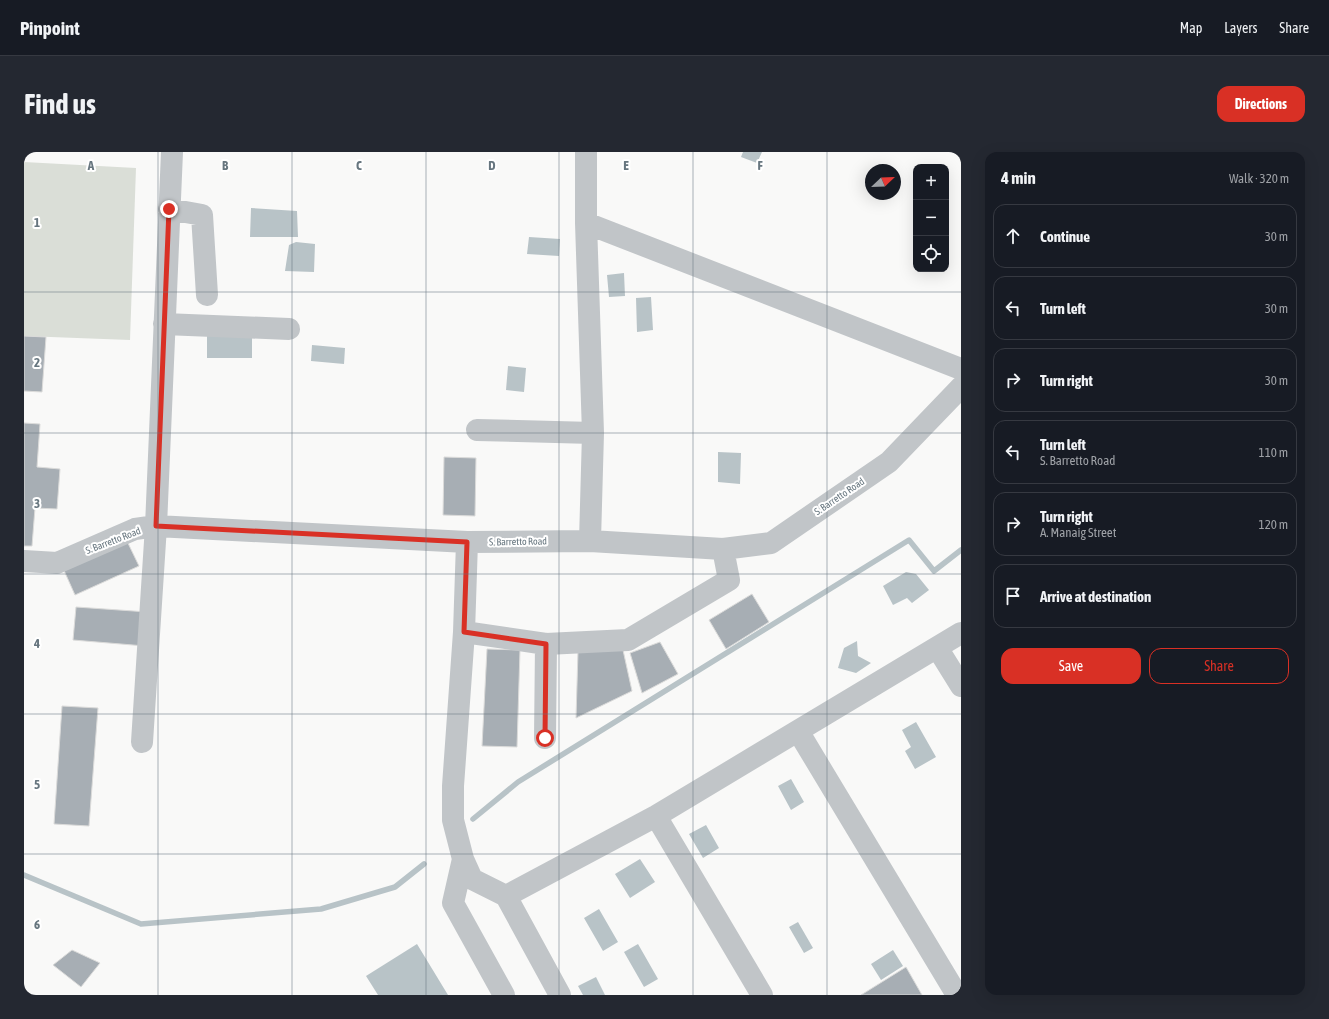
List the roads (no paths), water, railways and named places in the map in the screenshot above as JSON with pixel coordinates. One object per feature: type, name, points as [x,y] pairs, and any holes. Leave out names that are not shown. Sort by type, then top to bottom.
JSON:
[{"type":"street","points":[[142,742],[156,526],[172,152]]},
{"type":"street","points":[[586,152],[586,223],[593,433],[590,541]]},
{"type":"street","points":[[169,209],[202,215],[207,295]]},
{"type":"street","points":[[586,223],[961,369]]},
{"type":"street","points":[[164,324],[289,329]]},
{"type":"street","name":"S. Barretto Road","points":[[24,561],[57,563],[135,529],[156,526],[467,542],[590,541],[723,549],[771,543],[889,462],[961,387]]},
{"type":"street","points":[[477,430],[593,433]]},
{"type":"street","points":[[467,542],[464,632],[453,786],[453,820],[462,859],[472,879],[506,896],[560,995]]},
{"type":"street","points":[[464,632],[546,644],[628,640],[729,580],[723,549]]},
{"type":"street","points":[[506,896],[656,816],[798,730],[938,649],[961,633]]},
{"type":"street","points":[[545,738],[546,644]]},
{"type":"street","points":[[938,649],[961,686]]},
{"type":"street","points":[[798,730],[957,995]]},
{"type":"street","points":[[656,816],[762,995]]},
{"type":"street","points":[[462,859],[453,903],[504,995]]},
{"type":"waterway","points":[[473,819],[518,782],[909,540],[934,571],[961,550]]},
{"type":"waterway","points":[[24,875],[141,924],[321,909],[395,887],[424,864]]}]
